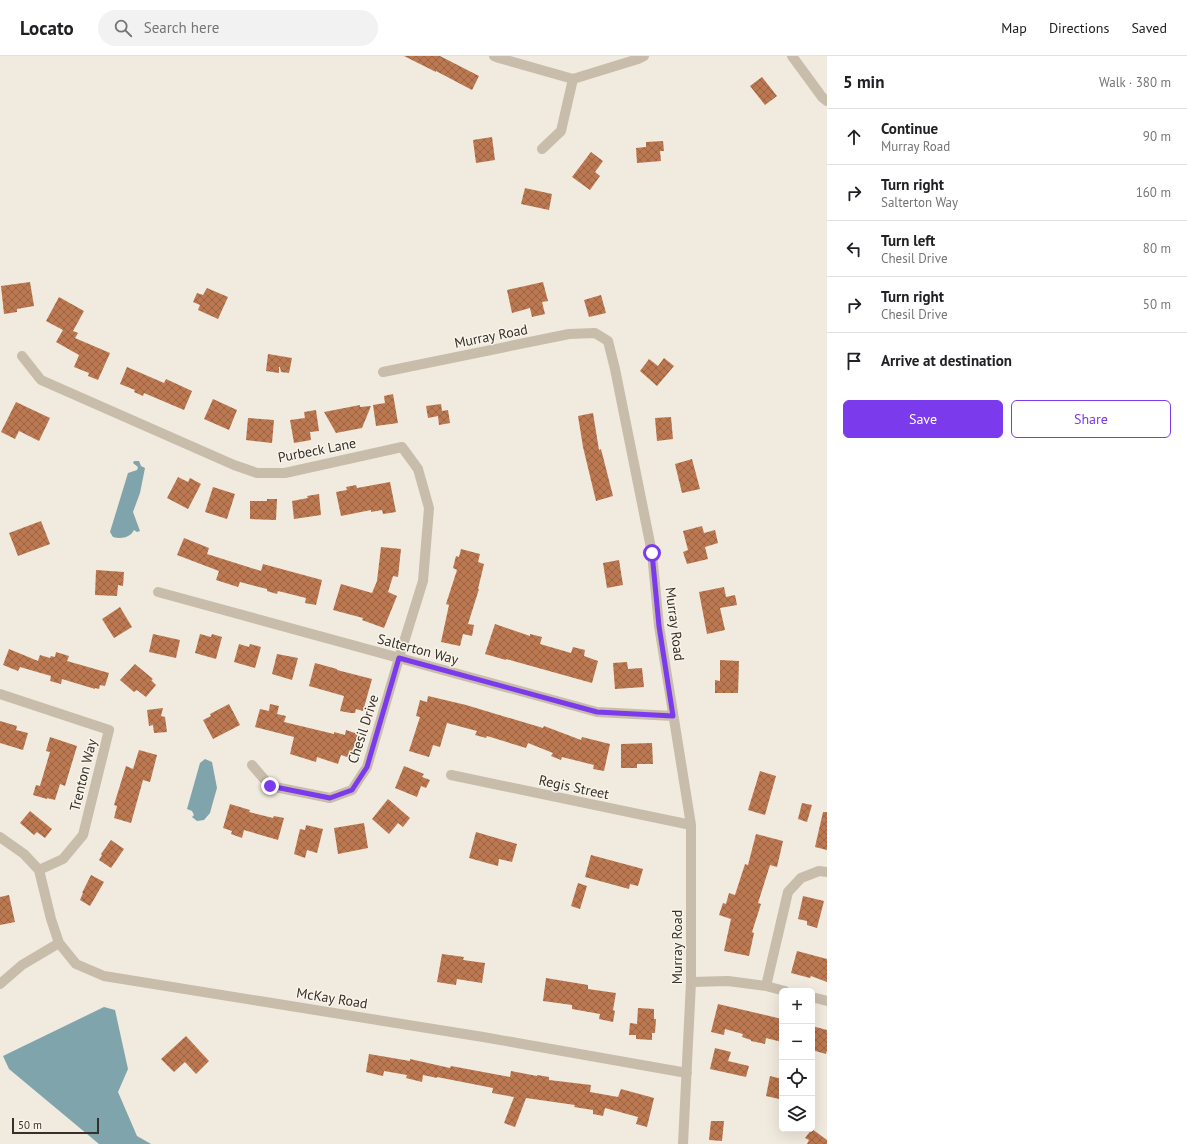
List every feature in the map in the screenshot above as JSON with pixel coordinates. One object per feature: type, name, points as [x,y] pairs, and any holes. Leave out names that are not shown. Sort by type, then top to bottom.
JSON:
[{"type":"street","points":[[494,56],[573,79],[644,56]]},
{"type":"street","points":[[792,56],[822,97],[827,101]]},
{"type":"street","points":[[542,149],[561,131],[573,79]]},
{"type":"street","name":"Murray Road","points":[[383,372],[569,334],[594,333],[608,341],[652,553],[659,626],[691,825],[691,982],[683,1144]]},
{"type":"street","name":"Purbeck Lane","points":[[22,356],[41,380],[227,462],[257,473],[285,472],[402,447],[418,469],[429,508],[423,582],[399,658]]},
{"type":"street","name":"Salterton Way","points":[[158,592],[597,712],[673,716]]},
{"type":"street","name":"Chesil Drive","points":[[252,765],[270,786],[330,798],[352,790],[367,767],[399,658]]},
{"type":"street","name":"Trenton Way","points":[[0,694],[109,730],[83,835],[63,859],[39,870]]},
{"type":"street","name":"Regis Street","points":[[451,775],[691,825]]},
{"type":"street","points":[[0,837],[24,854],[39,870]]},
{"type":"street","name":"McKay Road","points":[[39,870],[51,919],[59,943],[76,964],[104,976],[483,1037],[687,1073]]},
{"type":"street","points":[[766,986],[788,892],[801,878],[818,871],[827,872]]},
{"type":"street","points":[[0,984],[22,965],[59,943]]},
{"type":"street","points":[[691,982],[728,981],[766,986],[779,989]]},
{"type":"street","points":[[815,999],[827,1001]]},
{"type":"water","points":[[134,461],[139,461],[141,466],[145,468],[140,493],[133,512],[140,531],[137,532],[134,530],[130,535],[125,537],[113,537],[110,532],[128,473],[137,470],[138,467],[133,463]]},
{"type":"water","points":[[205,759],[212,762],[217,788],[210,813],[204,820],[197,821],[192,817],[194,815],[192,811],[187,809],[200,763]]},
{"type":"water","points":[[104,1007],[115,1010],[128,1069],[118,1092],[137,1136],[151,1144],[99,1144],[9,1069],[3,1056]]},
{"type":"building","points":[[404,56],[440,56],[479,76],[472,90]]},
{"type":"building","points":[[762,77],[777,96],[765,105],[750,86]]},
{"type":"building","points":[[492,137],[495,160],[476,163],[473,140]]},
{"type":"building","points":[[663,141],[664,151],[660,151],[661,161],[637,163],[636,148],[646,147],[646,142]]},
{"type":"building","points":[[591,152],[603,161],[595,172],[600,176],[590,190],[572,177]]},
{"type":"building","points":[[525,188],[552,194],[549,210],[521,204]]},
{"type":"building","points":[[30,282],[34,306],[17,309],[17,312],[4,314],[1,286]]},
{"type":"building","points":[[543,282],[548,301],[542,302],[545,314],[532,317],[530,308],[512,313],[507,290]]},
{"type":"building","points":[[207,288],[228,297],[218,319],[198,310],[200,305],[193,302],[197,293],[203,295]]},
{"type":"building","points":[[601,295],[606,313],[589,317],[584,300]]},
{"type":"building","points":[[59,297],[84,311],[73,331],[78,333],[75,338],[110,353],[98,380],[88,376],[89,373],[74,367],[79,355],[56,342],[63,330],[46,321]]},
{"type":"building","points":[[268,354],[292,358],[289,373],[281,372],[280,367],[279,373],[266,371]]},
{"type":"building","points":[[664,358],[674,366],[657,386],[640,371],[649,359],[658,366]]},
{"type":"building","points":[[127,367],[164,383],[166,379],[192,391],[184,410],[144,393],[143,396],[134,392],[135,390],[120,384]]},
{"type":"building","points":[[393,394],[398,423],[376,426],[373,405],[385,403],[384,396]]},
{"type":"building","points":[[213,399],[237,410],[229,430],[204,419]]},
{"type":"building","points":[[16,402],[50,418],[39,441],[19,431],[15,439],[1,432]]},
{"type":"building","points":[[441,404],[442,411],[448,410],[450,423],[439,425],[438,416],[428,418],[426,406]]},
{"type":"building","points":[[360,405],[360,407],[371,406],[362,428],[336,433],[324,412]]},
{"type":"building","points":[[316,410],[319,431],[310,432],[311,440],[294,443],[290,420],[305,418],[304,412]]},
{"type":"building","points":[[593,413],[599,450],[601,449],[613,496],[596,501],[583,447],[578,416]]},
{"type":"building","points":[[671,417],[673,439],[657,441],[655,418]]},
{"type":"building","points":[[248,418],[274,420],[272,443],[246,440]]},
{"type":"building","points":[[692,459],[700,489],[682,493],[675,464]]},
{"type":"building","points":[[178,477],[188,482],[190,478],[201,484],[188,509],[167,498]]},
{"type":"building","points":[[390,482],[396,512],[383,514],[382,510],[371,512],[371,510],[341,516],[336,492],[347,490],[346,487],[356,485],[357,488]]},
{"type":"building","points":[[213,487],[235,494],[227,519],[205,512]]},
{"type":"building","points":[[319,494],[321,515],[294,519],[292,501]]},
{"type":"building","points":[[267,499],[277,499],[276,520],[250,519],[250,501],[267,501]]},
{"type":"building","points":[[41,521],[50,544],[18,556],[9,533]]},
{"type":"building","points":[[702,526],[704,533],[715,530],[718,543],[705,547],[708,559],[687,564],[683,552],[688,550],[683,531]]},
{"type":"building","points":[[184,538],[209,548],[207,554],[261,571],[263,564],[322,580],[316,605],[305,603],[306,598],[278,591],[277,594],[267,591],[267,589],[240,582],[238,587],[216,580],[219,571],[177,555]]},
{"type":"building","points":[[381,547],[401,549],[398,577],[393,576],[388,592],[397,596],[384,628],[362,620],[363,618],[333,610],[341,584],[372,593],[377,581]]},
{"type":"building","points":[[461,549],[480,554],[478,562],[484,564],[479,589],[468,624],[474,625],[472,636],[463,634],[460,646],[441,642],[449,605],[446,604],[457,570],[453,568],[456,556],[459,557]]},
{"type":"building","points":[[619,560],[623,585],[607,588],[603,563]]},
{"type":"building","points":[[96,570],[124,572],[123,586],[118,585],[117,596],[95,595]]},
{"type":"building","points":[[724,587],[726,597],[735,595],[737,605],[720,608],[725,630],[707,634],[699,592]]},
{"type":"building","points":[[120,607],[132,627],[114,638],[102,619]]},
{"type":"building","points":[[495,624],[530,636],[530,634],[542,637],[540,644],[571,653],[573,647],[585,650],[584,656],[598,661],[592,683],[485,654]]},
{"type":"building","points":[[153,634],[180,640],[176,658],[149,652]]},
{"type":"building","points":[[200,634],[211,637],[212,634],[222,637],[216,659],[195,653]]},
{"type":"building","points":[[239,644],[249,647],[250,644],[261,647],[255,668],[234,662]]},
{"type":"building","points":[[9,649],[38,661],[40,655],[50,658],[51,656],[55,657],[56,652],[69,656],[67,661],[109,673],[105,686],[100,685],[99,689],[95,689],[62,679],[61,684],[50,681],[51,676],[20,667],[18,671],[3,665]]},
{"type":"building","points":[[277,654],[298,658],[292,680],[272,674]]},
{"type":"building","points":[[720,660],[739,661],[738,693],[715,693],[715,680],[720,681]]},
{"type":"building","points":[[627,662],[628,669],[642,668],[644,687],[615,689],[613,663]]},
{"type":"building","points":[[315,663],[372,679],[363,711],[356,709],[355,713],[351,713],[340,711],[344,696],[309,686]]},
{"type":"building","points":[[135,664],[153,679],[151,680],[156,685],[146,697],[137,690],[134,692],[120,680]]},
{"type":"building","points":[[428,696],[466,705],[543,728],[544,726],[581,740],[582,737],[610,744],[604,771],[593,769],[594,765],[562,757],[561,760],[551,756],[553,753],[528,743],[526,748],[487,736],[486,738],[475,735],[477,731],[447,723],[440,747],[433,745],[429,757],[409,751],[420,717],[416,716],[420,700],[427,702]]},
{"type":"building","points":[[229,704],[240,725],[213,739],[203,720],[211,716],[210,714]]},
{"type":"building","points":[[270,704],[279,706],[277,714],[286,716],[284,722],[334,734],[334,732],[345,735],[346,730],[358,734],[350,758],[341,755],[338,764],[317,757],[316,762],[290,754],[294,737],[255,727],[260,709],[269,711]]},
{"type":"building","points":[[163,708],[161,716],[165,717],[167,732],[154,733],[153,725],[149,726],[147,710]]},
{"type":"building","points":[[0,721],[17,726],[16,730],[28,733],[23,750],[0,743]]},
{"type":"building","points":[[50,737],[77,746],[65,786],[60,784],[55,800],[33,795],[36,785],[40,786],[50,752],[46,751]]},
{"type":"building","points":[[652,743],[653,764],[637,764],[637,768],[621,768],[621,744]]},
{"type":"building","points":[[139,750],[157,755],[150,782],[143,780],[131,823],[114,818],[117,806],[114,805],[126,766],[133,769]]},
{"type":"building","points":[[404,766],[424,774],[422,777],[430,780],[426,788],[421,786],[417,797],[395,788]]},
{"type":"building","points":[[760,771],[776,776],[765,815],[748,810]]},
{"type":"building","points":[[388,799],[410,818],[403,827],[398,823],[389,834],[372,819]]},
{"type":"building","points":[[802,803],[812,805],[807,822],[798,819]]},
{"type":"building","points":[[230,804],[250,810],[249,812],[273,818],[274,816],[284,818],[278,840],[244,830],[242,838],[231,834],[232,831],[223,828]]},
{"type":"building","points":[[30,811],[52,829],[45,838],[37,832],[34,835],[20,823]]},
{"type":"building","points":[[823,812],[827,812],[827,850],[815,847]]},
{"type":"building","points":[[364,823],[368,848],[338,854],[334,828]]},
{"type":"building","points":[[306,825],[323,829],[317,853],[307,850],[305,858],[294,854],[300,829],[305,830]]},
{"type":"building","points":[[476,832],[517,844],[512,862],[499,859],[498,866],[469,858]]},
{"type":"building","points":[[756,834],[783,841],[777,867],[770,865],[758,903],[761,904],[752,932],[754,933],[749,956],[724,951],[731,919],[719,915],[723,903],[726,904],[729,893],[735,895],[745,864],[748,865]]},
{"type":"building","points":[[111,840],[124,849],[111,868],[99,860],[102,855],[101,854]]},
{"type":"building","points":[[591,855],[643,869],[638,886],[630,884],[629,889],[585,877]]},
{"type":"building","points":[[91,875],[104,882],[90,906],[80,900]]},
{"type":"building","points":[[578,883],[587,886],[580,909],[571,906]]},
{"type":"building","points":[[9,895],[15,922],[0,925],[0,897]]},
{"type":"building","points":[[803,896],[824,901],[817,928],[807,925],[807,921],[798,919]]},
{"type":"building","points":[[797,951],[827,959],[827,982],[811,976],[810,978],[791,973]]},
{"type":"building","points":[[442,954],[464,957],[463,960],[485,963],[482,983],[457,979],[456,985],[437,982]]},
{"type":"building","points":[[546,978],[588,985],[588,989],[616,993],[613,1010],[615,1011],[613,1022],[599,1019],[600,1014],[572,1009],[572,1005],[543,1001]]},
{"type":"building","points":[[718,1004],[779,1018],[779,1041],[766,1038],[765,1044],[751,1041],[742,1037],[743,1034],[725,1029],[724,1035],[711,1032]]},
{"type":"building","points":[[638,1008],[654,1009],[654,1019],[656,1019],[655,1033],[652,1033],[652,1040],[636,1039],[636,1035],[629,1035],[630,1023],[637,1024]]},
{"type":"building","points":[[815,1027],[827,1030],[826,1054],[815,1051]]},
{"type":"building","points":[[186,1036],[209,1061],[196,1074],[185,1062],[174,1072],[161,1059]]},
{"type":"building","points":[[715,1048],[731,1052],[728,1061],[749,1066],[746,1077],[710,1069]]},
{"type":"building","points":[[369,1054],[410,1061],[410,1059],[450,1068],[451,1066],[510,1077],[511,1071],[537,1075],[549,1077],[549,1080],[591,1085],[590,1092],[618,1097],[621,1089],[654,1098],[647,1127],[636,1124],[638,1117],[605,1108],[603,1116],[593,1114],[593,1110],[574,1107],[575,1105],[526,1098],[515,1127],[504,1123],[514,1097],[492,1093],[493,1088],[437,1077],[423,1075],[422,1082],[406,1078],[407,1075],[384,1071],[383,1076],[366,1072]]},
{"type":"building","points":[[770,1076],[779,1078],[779,1099],[766,1096]]},
{"type":"building","points":[[711,1121],[724,1121],[722,1141],[709,1140]]},
{"type":"building","points":[[815,1131],[827,1140],[827,1144],[807,1144],[809,1140],[805,1138],[810,1132]]},
{"type":"route","points":[[270,786],[330,798],[352,790],[367,767],[399,658],[597,712],[673,716],[659,626],[652,553]]}]
